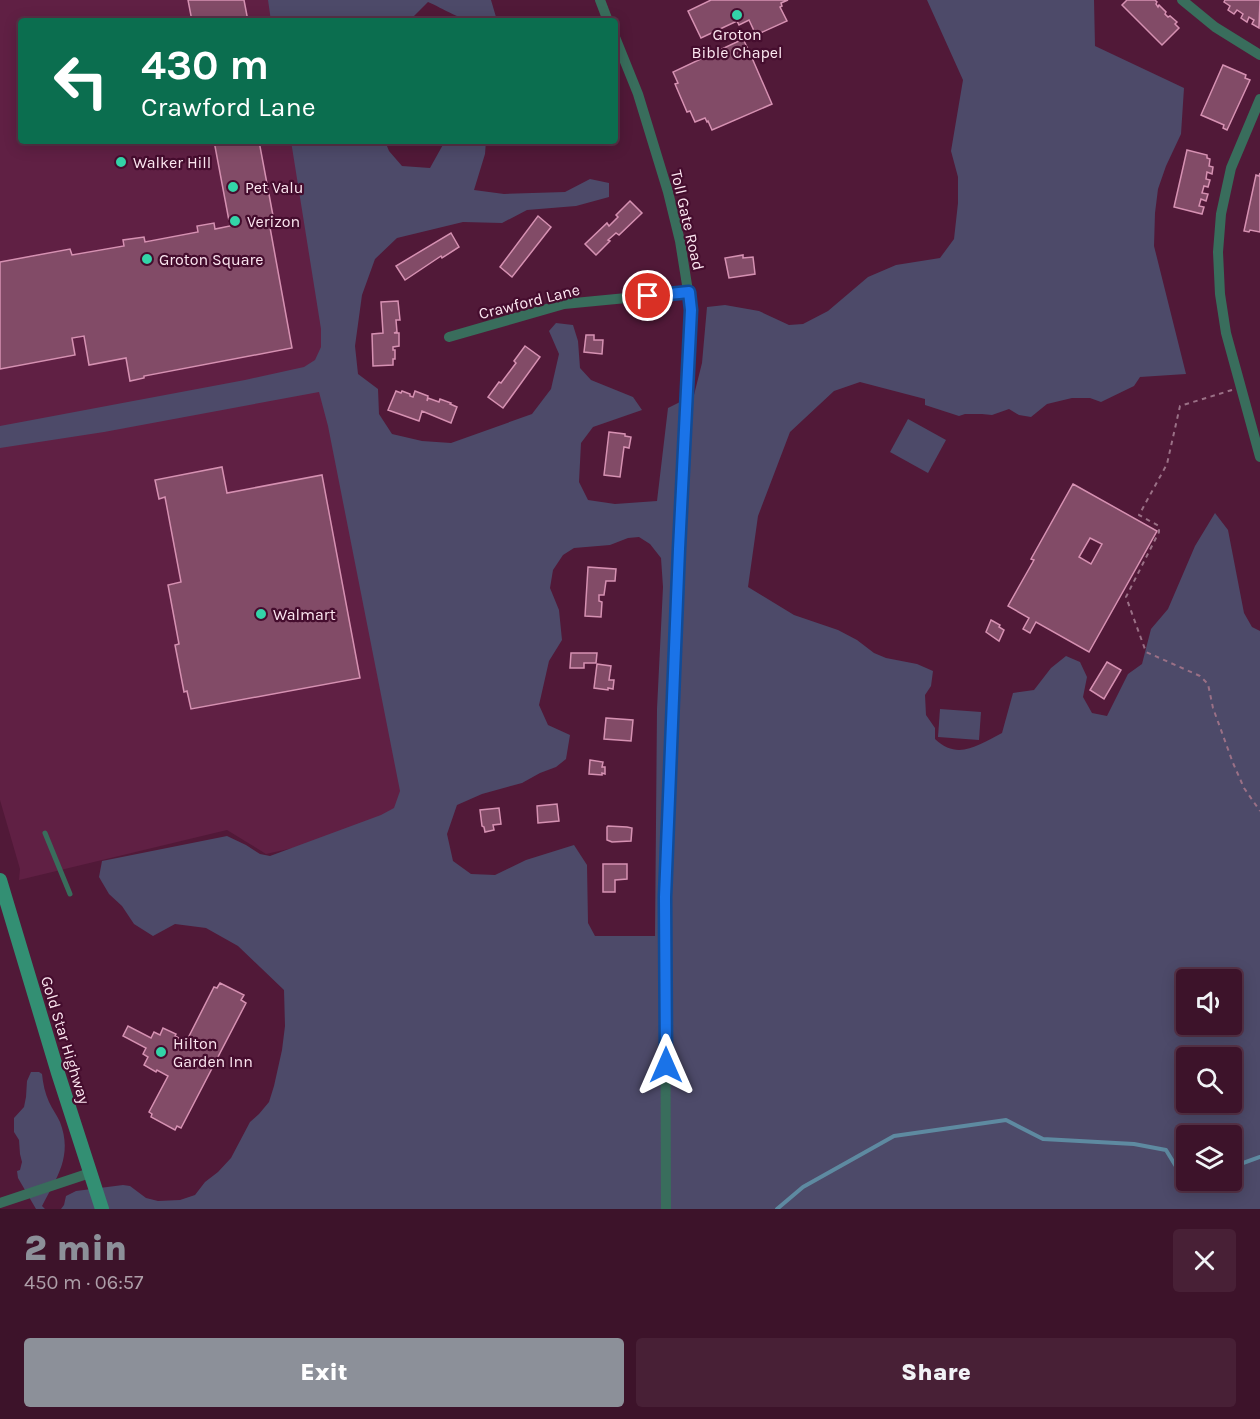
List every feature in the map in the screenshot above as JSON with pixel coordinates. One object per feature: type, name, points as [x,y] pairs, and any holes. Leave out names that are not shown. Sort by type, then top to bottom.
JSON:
[{"type":"main road","name":"Gold Star Highway","points":[[0,880],[102,1209]]},
{"type":"street","points":[[600,0],[607,18]]},
{"type":"street","points":[[1182,0],[1215,27],[1260,55]]},
{"type":"street","name":"Toll Gate Road","points":[[618,44],[655,145],[680,241],[691,310],[665,897],[666,1209]]},
{"type":"street","points":[[1260,99],[1231,168],[1221,214],[1218,252],[1220,294],[1226,333],[1260,457]]},
{"type":"street","name":"Crawford Lane","points":[[449,337],[564,304],[689,292]]},
{"type":"street","points":[[0,1203],[90,1173]]},
{"type":"lane","points":[[45,833],[70,894]]},
{"type":"path","points":[[1241,388],[1180,406],[1167,464],[1139,515],[1159,526],[1159,532],[1126,597],[1146,652],[1200,676],[1208,684],[1213,708],[1233,763],[1244,788],[1260,811]]},
{"type":"shaded area","points":[[0,0],[280,0],[283,18],[18,18],[18,144],[302,144],[414,821],[266,854],[227,830],[19,880],[20,869],[0,800]]},
{"type":"shaded area","points":[[268,0],[491,0],[496,17],[462,18],[428,2],[412,18],[271,18]]},
{"type":"shaded area","points":[[927,0],[1094,0],[1095,46],[1184,88],[1181,134],[1158,189],[1154,246],[1186,374],[1140,377],[1134,386],[1101,402],[1090,398],[1072,398],[1047,404],[1031,417],[1019,415],[1009,409],[992,415],[965,414],[959,416],[925,405],[925,399],[860,382],[834,391],[790,432],[758,516],[748,587],[794,615],[838,630],[857,640],[874,653],[886,658],[917,664],[933,671],[931,686],[925,695],[926,715],[935,728],[935,739],[943,746],[952,749],[968,749],[1002,733],[1013,693],[1034,690],[1051,668],[1066,656],[1080,662],[1087,677],[1083,697],[1092,713],[1107,716],[1128,674],[1142,664],[1151,629],[1168,609],[1195,546],[1215,513],[1228,530],[1244,613],[1252,627],[1260,631],[1260,1209],[61,1209],[66,1196],[76,1191],[123,1185],[130,1186],[146,1198],[158,1201],[180,1200],[195,1195],[205,1182],[231,1158],[250,1122],[269,1102],[282,1050],[285,1026],[284,990],[238,946],[206,928],[175,924],[153,936],[134,924],[122,906],[109,894],[99,877],[102,861],[227,836],[260,854],[270,856],[381,815],[394,808],[400,791],[328,426],[319,392],[104,432],[0,448],[0,426],[304,367],[315,360],[321,347],[321,329],[291,144],[386,144],[389,151],[402,166],[430,168],[443,144],[486,144],[474,190],[504,194],[565,192],[590,179],[609,183],[609,197],[576,206],[527,210],[502,223],[463,222],[397,238],[375,259],[362,295],[355,346],[358,374],[378,389],[379,414],[392,434],[422,441],[451,443],[532,414],[551,389],[559,354],[549,331],[556,323],[573,325],[578,341],[580,368],[591,380],[633,397],[642,410],[593,427],[581,443],[579,482],[588,500],[615,504],[657,501],[668,408],[694,395],[702,363],[707,307],[725,305],[759,311],[789,325],[803,324],[828,311],[868,277],[896,265],[940,258],[954,239],[958,177],[951,151],[963,80]],"holes":[[[639,537],[650,544],[661,558],[663,587],[657,709],[655,936],[595,936],[588,923],[587,865],[574,845],[526,860],[495,875],[471,874],[453,861],[447,834],[457,805],[482,794],[522,783],[556,767],[566,759],[570,735],[548,725],[539,705],[549,661],[562,640],[559,610],[550,588],[553,570],[563,555],[574,548],[610,545],[628,538]]]},
{"type":"shaded area","points":[[908,419],[946,440],[928,473],[890,452]]},
{"type":"shaded area","points":[[940,709],[981,712],[979,740],[938,737]]},
{"type":"shaded area","points":[[31,1072],[42,1074],[50,1105],[64,1134],[62,1166],[42,1206],[45,1209],[36,1209],[18,1178],[17,1171],[20,1170],[22,1162],[19,1140],[14,1132],[14,1118],[24,1107],[27,1081]]},
{"type":"building","points":[[188,0],[244,0],[247,18],[191,18]]},
{"type":"building","name":"Groton Bible Chapel","points":[[711,0],[788,0],[781,3],[780,7],[787,21],[756,35],[749,20],[739,25],[737,21],[701,38],[688,11]]},
{"type":"building","points":[[1127,0],[1155,0],[1158,7],[1159,5],[1168,17],[1170,16],[1177,22],[1175,24],[1179,28],[1162,45],[1122,5]]},
{"type":"building","points":[[1225,0],[1260,0],[1259,28],[1252,24],[1254,20],[1249,17],[1247,22],[1241,18],[1243,14],[1237,10],[1234,14],[1228,10],[1230,6],[1224,2]]},
{"type":"building","points":[[743,39],[772,104],[712,130],[705,118],[695,122],[690,111],[687,112],[675,84],[678,83],[673,72]]},
{"type":"building","points":[[1223,65],[1246,75],[1245,78],[1250,80],[1227,130],[1223,128],[1224,125],[1201,115]]},
{"type":"building","name":"Groton Square","points":[[215,144],[260,144],[274,221],[269,222],[292,348],[144,376],[144,378],[130,381],[126,358],[89,365],[84,336],[72,338],[75,355],[0,369],[0,262],[70,249],[72,255],[124,246],[123,240],[144,237],[145,242],[198,232],[197,226],[214,223],[215,229],[230,226]]},
{"type":"building","points":[[1187,150],[1207,155],[1210,159],[1209,166],[1213,167],[1212,174],[1207,172],[1206,179],[1210,180],[1208,187],[1204,186],[1202,193],[1208,194],[1206,201],[1201,199],[1199,206],[1204,207],[1202,214],[1174,207]]},
{"type":"building","points":[[1260,173],[1260,232],[1244,231],[1256,175],[1259,176]]},
{"type":"building","points":[[630,201],[642,213],[619,235],[616,233],[608,240],[610,241],[596,255],[585,244],[607,223],[609,226]]},
{"type":"building","points":[[538,216],[551,227],[512,277],[500,267]]},
{"type":"building","points":[[451,233],[459,247],[405,280],[396,266]]},
{"type":"building","points":[[743,255],[743,258],[753,257],[755,274],[729,278],[725,258]]},
{"type":"building","points":[[398,301],[400,320],[396,320],[397,332],[394,333],[399,333],[399,346],[393,347],[395,359],[393,359],[393,365],[373,366],[372,334],[383,333],[381,302]]},
{"type":"building","points":[[586,335],[594,335],[594,340],[603,340],[602,354],[584,352]]},
{"type":"building","points":[[525,346],[540,357],[503,408],[488,397],[516,363],[514,361]]},
{"type":"building","points":[[396,391],[401,393],[402,391],[413,397],[415,391],[428,396],[427,401],[428,398],[439,402],[440,399],[451,403],[457,407],[451,423],[422,411],[419,421],[388,410]]},
{"type":"building","points":[[609,432],[631,437],[629,448],[624,447],[620,477],[604,475]]},
{"type":"building","name":"Walmart","points":[[222,467],[227,493],[322,475],[360,678],[191,709],[187,691],[184,692],[175,645],[179,644],[168,585],[181,582],[165,497],[159,499],[155,480]]},
{"type":"building","points":[[1073,484],[1157,531],[1089,652],[1036,622],[1030,633],[1023,629],[1029,618],[1008,606],[1034,560],[1031,559]],"holes":[[[1090,538],[1102,544],[1091,564],[1079,557]]]},
{"type":"building","points":[[588,567],[616,569],[615,581],[606,581],[604,595],[599,595],[599,601],[602,602],[601,617],[585,616]]},
{"type":"building","points":[[991,620],[1004,630],[999,641],[986,632]]},
{"type":"building","points":[[571,653],[597,653],[596,663],[584,663],[584,668],[570,668]]},
{"type":"building","points":[[1107,662],[1121,670],[1104,699],[1090,690]]},
{"type":"building","points":[[597,664],[611,666],[609,680],[614,680],[613,689],[594,688]]},
{"type":"building","points":[[606,718],[633,720],[631,741],[604,739]]},
{"type":"building","points":[[590,760],[603,762],[602,767],[605,767],[605,774],[589,774]]},
{"type":"building","points":[[557,804],[559,821],[538,823],[537,806]]},
{"type":"building","points":[[499,808],[501,824],[493,825],[494,830],[485,832],[480,810]]},
{"type":"building","points":[[608,826],[632,828],[631,841],[607,840]]},
{"type":"building","points":[[603,864],[627,864],[627,879],[615,880],[615,892],[603,892]]},
{"type":"building","points":[[220,983],[244,995],[241,1000],[246,1003],[181,1128],[177,1126],[175,1130],[151,1117],[152,1114],[149,1112],[168,1076],[144,1065],[148,1057],[143,1054],[146,1048],[123,1036],[128,1026],[151,1038],[154,1032],[160,1035],[163,1028],[186,1042],[214,987],[217,988]]},
{"type":"waterway","points":[[777,1209],[803,1187],[894,1136],[1006,1120],[1043,1139],[1134,1144],[1166,1150],[1176,1166]]},
{"type":"waterway","points":[[1242,1163],[1260,1157]]},
{"type":"place","name":"Groton Bible Chapel","points":[[737,15]]},
{"type":"place","name":"Walker Hill","points":[[121,162]]},
{"type":"place","name":"Pet Valu","points":[[233,187]]},
{"type":"place","name":"Verizon","points":[[235,221]]},
{"type":"place","name":"Groton Square","points":[[147,259]]},
{"type":"place","name":"Walmart","points":[[261,614]]},
{"type":"place","name":"Hilton Garden Inn","points":[[161,1052]]},
{"type":"route","points":[[648,296],[689,292],[691,310],[665,897],[666,1065]]}]
